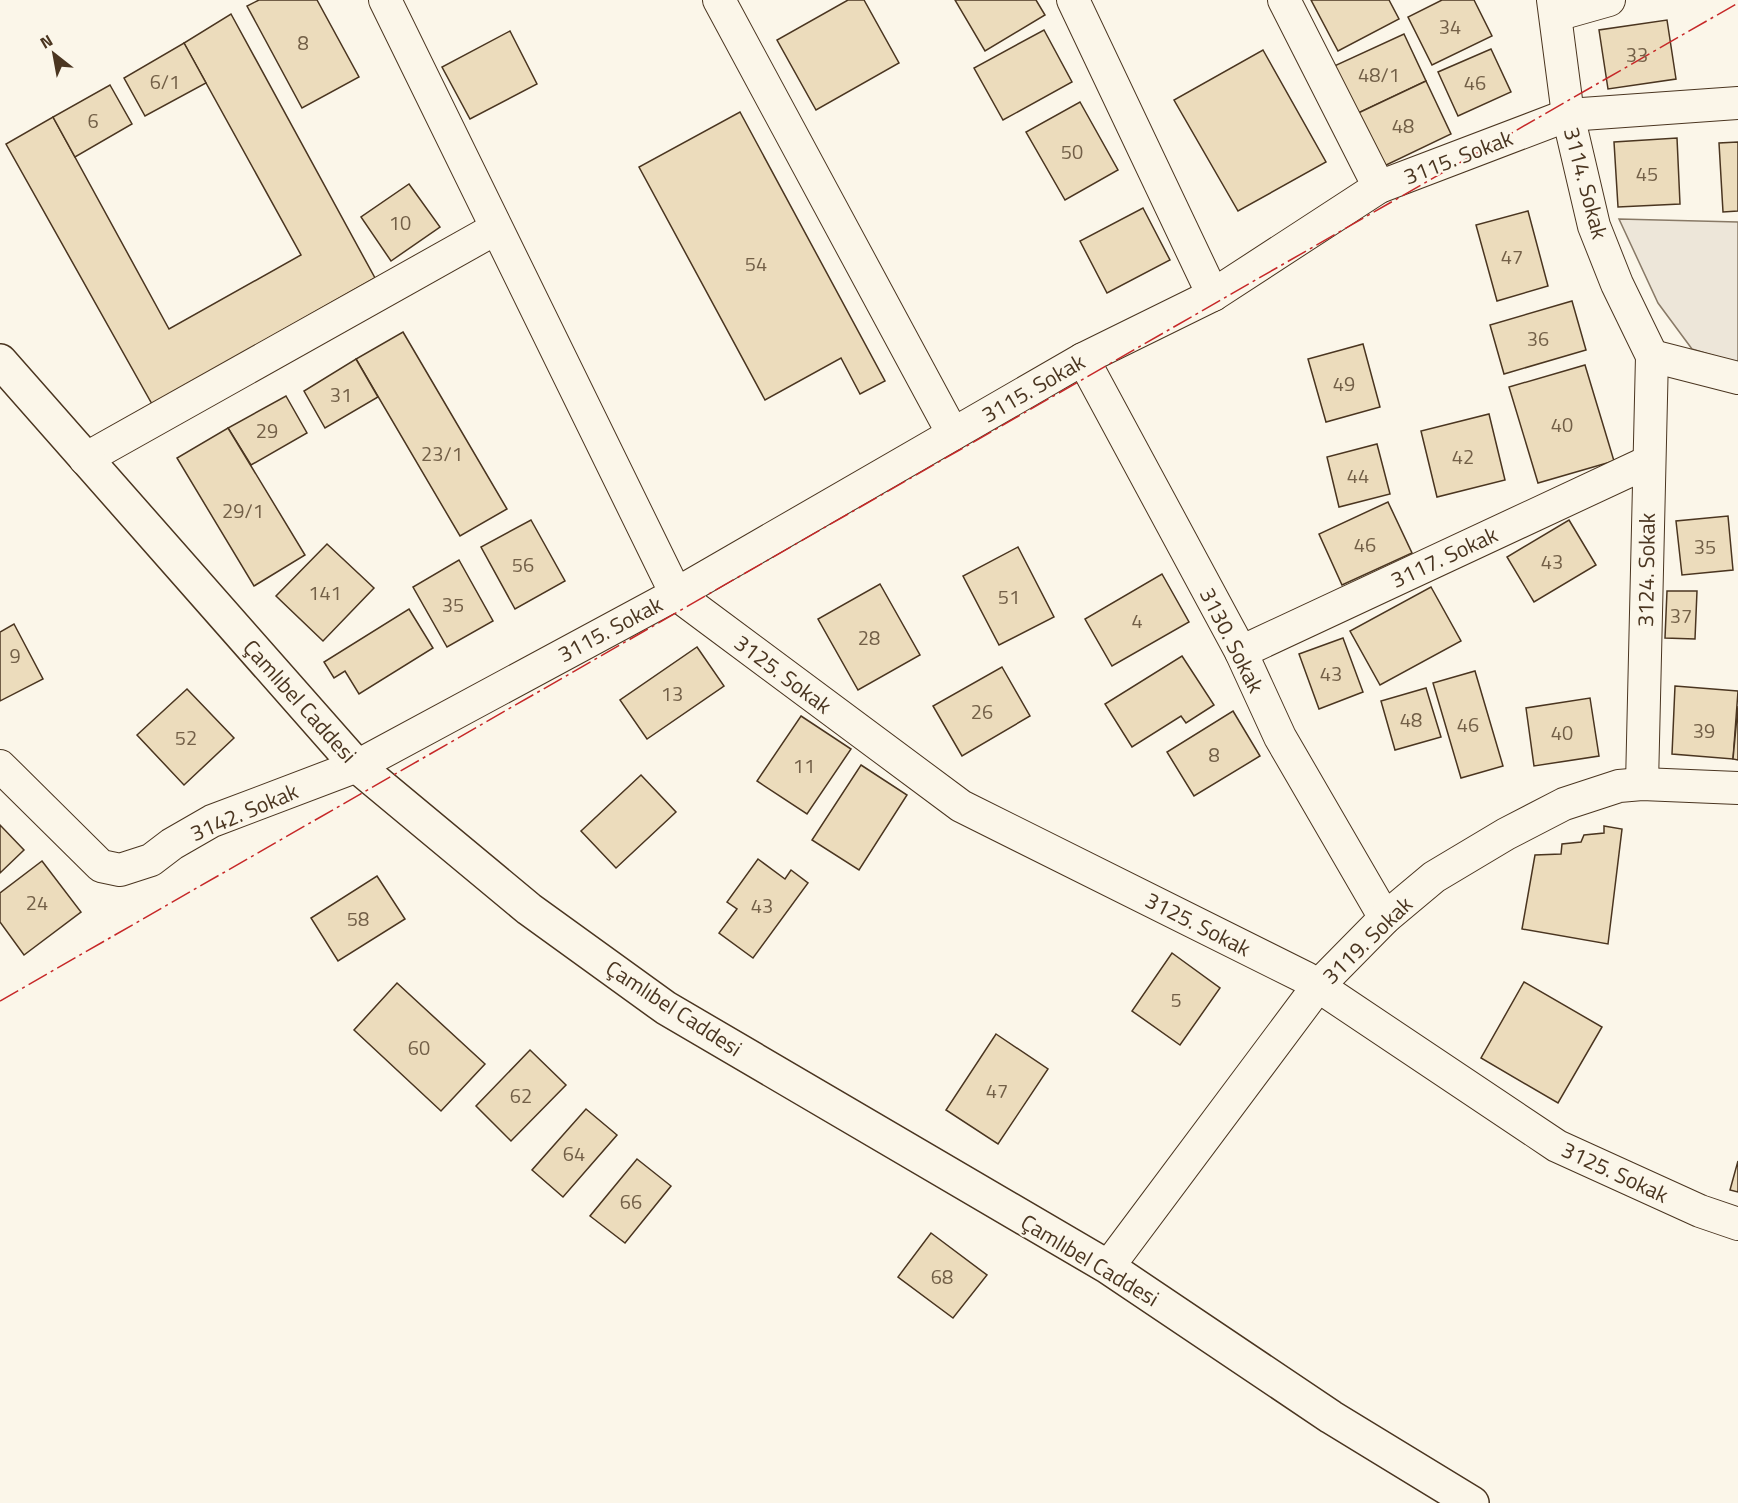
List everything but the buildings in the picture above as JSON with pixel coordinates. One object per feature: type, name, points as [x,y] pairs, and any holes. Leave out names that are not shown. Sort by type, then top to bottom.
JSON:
[{"type":"street","points":[[385,0],[495,229],[676,594]]},
{"type":"street","points":[[719,0],[953,434]]},
{"type":"street","points":[[1073,0],[1213,295]]},
{"type":"street","points":[[1284,0],[1379,187]]},
{"type":"street","points":[[1554,8],[1609,0]]},
{"type":"street","name":"3114. Sokak","points":[[1554,8],[1568,115],[1594,226],[1617,284],[1652,356]]},
{"type":"street","name":"3115. Sokak","points":[[357,766],[676,594],[1083,359],[1213,295],[1379,187],[1568,115],[1738,103]]},
{"type":"street","points":[[85,459],[495,229]]},
{"type":"street","points":[[1652,356],[1738,378]]},
{"type":"street","name":"3124. Sokak","points":[[1642,784],[1652,356]]},
{"type":"street","name":"3130. Sokak","points":[[1083,359],[1241,652],[1280,737],[1385,918]]},
{"type":"street","name":"Çamlıbel Caddesi","points":[[0,361],[357,766],[529,909],[666,1008],[1108,1267],[1331,1417],[1473,1503]]},
{"type":"street","name":"3117. Sokak","points":[[1241,652],[1648,462]]},
{"type":"street","name":"3125. Sokak","points":[[676,594],[962,806],[1318,986],[1557,1146],[1700,1211],[1738,1224]]},
{"type":"street","name":"3142. Sokak","points":[[0,766],[100,866],[120,870],[151,860],[172,843],[212,821],[357,766]]},
{"type":"street","name":"3119. Sokak","points":[[1108,1267],[1318,986],[1385,918],[1434,877],[1506,834],[1564,804],[1619,786],[1642,784],[1738,789]]},
{"type":"shaded area","points":[[1619,219],[1738,222],[1738,363],[1692,349],[1658,303]]},
{"type":"power","points":[[0,1001],[1738,3]]}]
